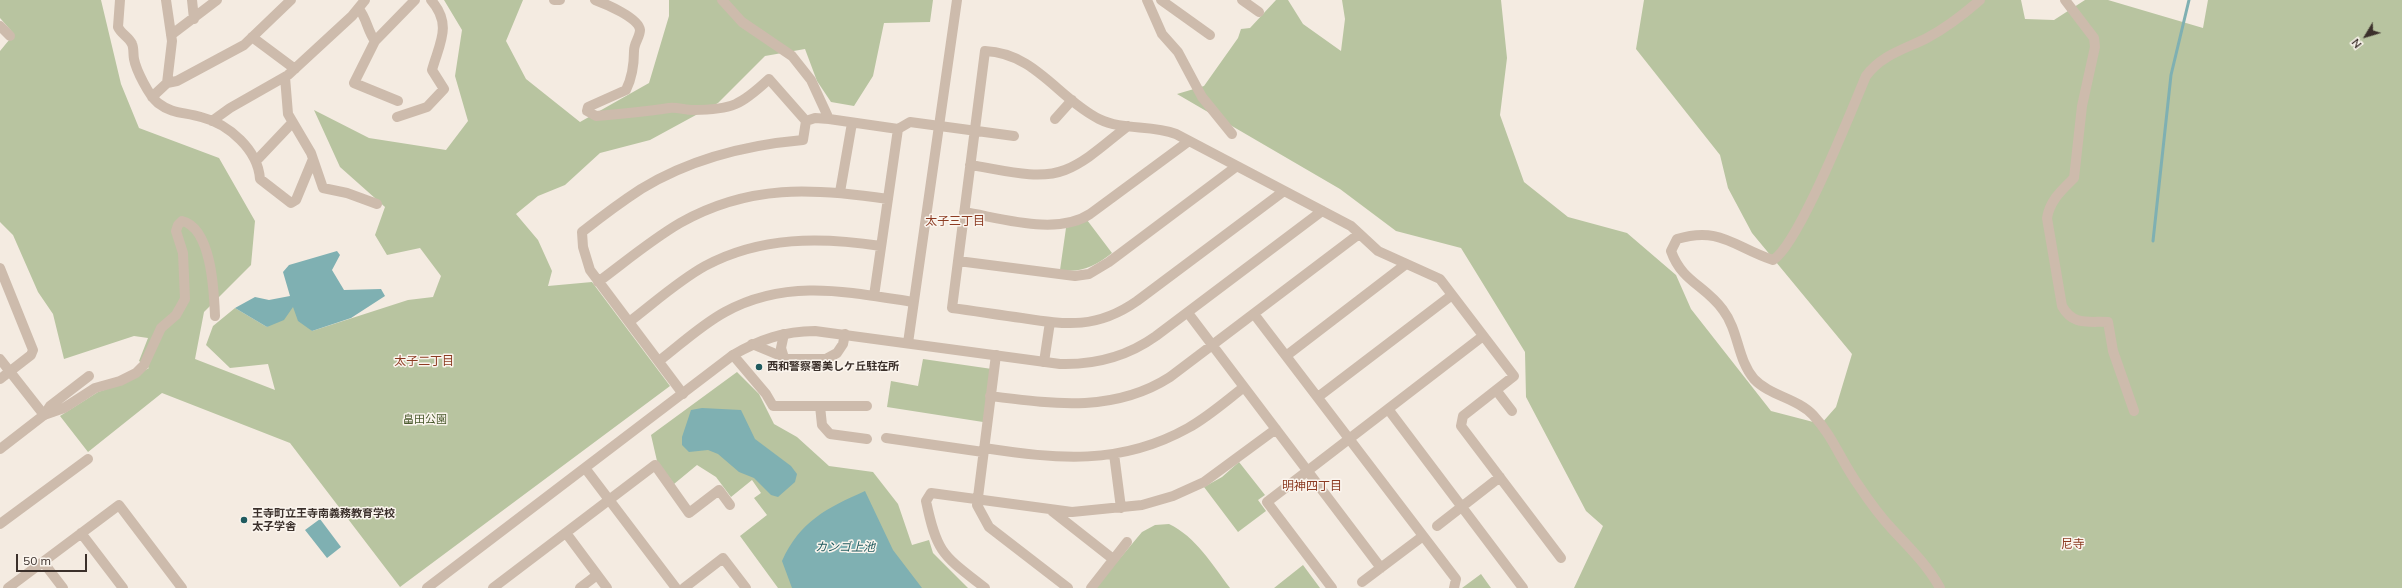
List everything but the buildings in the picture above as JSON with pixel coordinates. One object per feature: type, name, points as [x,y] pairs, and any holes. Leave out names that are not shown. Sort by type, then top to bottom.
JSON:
[{"type":"street","points":[[120,0],[118,28],[132,43],[137,68],[152,97],[170,111],[212,121],[240,140],[256,161],[260,179],[291,203],[296,200],[313,158]]},
{"type":"street","points":[[166,0],[171,35],[167,83]]},
{"type":"street","points":[[192,0],[194,19]]},
{"type":"street","points":[[171,35],[217,0]]},
{"type":"street","points":[[152,97],[167,83],[177,81],[228,55],[252,37],[291,0]]},
{"type":"street","points":[[212,121],[230,108],[296,69],[359,9],[365,0]]},
{"type":"street","points":[[398,101],[354,83],[375,41],[415,0]]},
{"type":"street","points":[[397,117],[427,107],[444,89],[432,70],[443,32],[441,15],[431,0]]},
{"type":"street","points":[[554,0],[560,0]]},
{"type":"street","points":[[595,0],[634,21],[639,26],[640,33],[635,43],[634,62],[626,90],[588,107],[586,111],[589,114],[596,116],[656,112],[670,108],[692,110],[724,109],[747,100],[769,79],[806,121]]},
{"type":"street","points":[[722,0],[742,22],[792,56],[810,80],[829,120]]},
{"type":"street","points":[[908,342],[957,0]]},
{"type":"street","points":[[1147,0],[1162,34],[1178,52],[1202,97],[1232,134]]},
{"type":"street","points":[[1160,0],[1210,35]]},
{"type":"street","points":[[1242,0],[1259,12]]},
{"type":"street","points":[[1940,588],[1908,545],[1892,529],[1857,485],[1831,436],[1813,414],[1796,402],[1755,380],[1743,362],[1736,334],[1725,312],[1712,296],[1681,272],[1670,251],[1677,239],[1692,234],[1706,234],[1719,236],[1755,254],[1773,260],[1780,255],[1802,219],[1866,76],[1873,66],[1892,54],[1928,37],[1966,13],[1980,0]]},
{"type":"street","points":[[2065,0],[2094,38],[2095,47],[2082,106],[2074,178],[2056,196],[2049,208],[2047,218],[2062,306],[2068,316],[2075,320],[2108,322],[2113,351],[2134,411]]},
{"type":"street","points":[[359,9],[366,20],[368,30],[375,41]]},
{"type":"street","points":[[0,26],[10,36]]},
{"type":"street","points":[[252,37],[296,69]]},
{"type":"street","points":[[1284,191],[1128,308],[1094,322],[1072,325],[952,308],[986,51],[1005,53],[1025,62],[1072,100],[1100,119],[1128,126],[1165,129],[1189,140],[1351,226],[1378,251],[1440,279],[1514,376],[1463,416],[1461,426],[1561,558]]},
{"type":"street","points":[[284,77],[286,106],[292,123],[306,142],[323,188],[377,204]]},
{"type":"street","points":[[1055,119],[1072,100]]},
{"type":"street","points":[[806,121],[815,118],[898,129],[910,122],[1014,136]]},
{"type":"street","points":[[683,394],[598,282],[586,263],[582,232],[641,189],[676,170],[726,152],[750,147],[803,140],[806,121]]},
{"type":"street","points":[[256,161],[292,123]]},
{"type":"street","points":[[840,192],[852,123]]},
{"type":"street","points":[[970,165],[1041,175],[1063,171],[1080,162],[1128,126]]},
{"type":"street","points":[[874,296],[898,129]]},
{"type":"street","points":[[964,212],[1051,225],[1076,221],[1090,214],[1189,140]]},
{"type":"street","points":[[958,261],[1066,276],[1089,274],[1106,265],[1237,166]]},
{"type":"street","points":[[598,282],[662,234],[708,210],[741,198],[762,194],[808,191],[840,192],[888,199]]},
{"type":"street","points":[[427,588],[733,355],[752,344],[784,334],[815,331],[908,342],[1044,362],[1079,364],[1118,356],[1149,342],[1322,211]]},
{"type":"street","points":[[0,449],[44,415],[64,408],[95,388],[120,381],[136,372],[144,365],[162,328],[176,316],[185,299],[183,253],[176,231],[178,225],[182,221],[188,223],[199,236],[211,262],[215,316]]},
{"type":"street","points":[[990,396],[1063,404],[1090,404],[1118,400],[1161,383],[1359,234]]},
{"type":"street","points":[[629,322],[690,276],[706,266],[739,252],[777,243],[808,239],[829,239],[881,246]]},
{"type":"street","points":[[1286,356],[1406,264]]},
{"type":"street","points":[[0,268],[4,291],[33,350],[31,355],[0,379]]},
{"type":"street","points":[[659,361],[719,315],[755,299],[805,289],[874,296],[913,302]]},
{"type":"street","points":[[1318,397],[1452,295]]},
{"type":"street","points":[[1188,313],[1381,568]]},
{"type":"street","points":[[1254,314],[1456,579],[1454,588]]},
{"type":"street","points":[[1044,362],[1050,322]]},
{"type":"street","points":[[784,334],[781,348],[784,358]]},
{"type":"street","points":[[752,344],[784,358],[813,360],[831,358],[843,344],[845,334]]},
{"type":"street","points":[[1332,588],[1267,502],[1483,336]]},
{"type":"street","points":[[733,355],[766,394],[773,406],[867,406]]},
{"type":"street","points":[[996,355],[977,499],[978,510],[989,527],[1068,588]]},
{"type":"street","points":[[0,359],[44,415]]},
{"type":"street","points":[[44,415],[50,406],[89,376]]},
{"type":"street","points":[[886,438],[1050,457],[1083,458],[1114,454],[1158,442],[1182,431],[1244,387]]},
{"type":"street","points":[[1496,390],[1512,411]]},
{"type":"street","points":[[820,406],[822,425],[830,434],[867,439]]},
{"type":"street","points":[[1388,409],[1523,588]]},
{"type":"street","points":[[985,588],[950,560],[940,548],[932,531],[926,501],[931,493],[1072,512],[1121,508],[1160,501],[1204,482],[1276,429]]},
{"type":"street","points":[[1114,454],[1121,508]]},
{"type":"street","points":[[0,524],[88,459]]},
{"type":"street","points":[[493,588],[655,465],[689,513],[719,490],[730,505]]},
{"type":"street","points":[[585,468],[676,588]]},
{"type":"street","points":[[1437,526],[1500,477]]},
{"type":"street","points":[[8,588],[118,505],[182,588]]},
{"type":"street","points":[[1051,510],[1114,559]]},
{"type":"street","points":[[81,533],[123,588]]},
{"type":"street","points":[[566,533],[607,588]]},
{"type":"street","points":[[1362,582],[1423,536]]},
{"type":"street","points":[[1091,588],[1127,542]]},
{"type":"street","points":[[684,588],[723,558],[746,588]]},
{"type":"street","points":[[42,562],[63,588]]},
{"type":"street","points":[[580,588],[597,575]]},
{"type":"green space","name":"畠田公園","points":[[0,0],[101,0],[121,84],[139,128],[219,158],[255,221],[251,265],[204,312],[195,359],[275,390],[268,364],[230,368],[206,345],[213,326],[235,308],[267,327],[293,306],[312,331],[408,300],[433,297],[441,276],[420,248],[387,255],[375,235],[385,207],[340,167],[314,110],[369,138],[446,150],[468,121],[455,76],[462,30],[444,0],[523,0],[506,41],[526,79],[580,122],[649,83],[669,16],[669,0],[933,0],[930,22],[884,23],[873,76],[854,106],[831,102],[817,81],[805,49],[765,56],[718,103],[650,140],[600,153],[565,185],[538,196],[516,214],[538,240],[552,271],[548,286],[592,282],[670,386],[400,587],[290,443],[162,393],[88,452],[60,416],[98,392],[116,386],[149,368],[139,361],[148,338],[134,336],[64,359],[53,314],[38,292],[13,235],[0,222],[0,51],[14,34],[0,18]]},
{"type":"green space","points":[[1276,0],[1288,0],[1303,24],[1341,51],[1345,19],[1342,0],[1501,0],[1507,58],[1500,115],[1524,182],[1568,217],[1627,233],[1676,275],[1691,309],[1771,411],[1821,424],[1836,407],[1852,354],[1752,233],[1728,188],[1720,155],[1636,49],[1644,0],[2021,0],[2025,19],[2054,20],[2085,0],[2108,0],[2203,28],[2208,0],[2402,0],[2402,588],[1574,588],[1603,526],[1586,511],[1526,397],[1525,352],[1461,248],[1396,231],[1340,189],[1177,94],[1204,86],[1238,38],[1241,29],[1250,28]]},
{"type":"green space","points":[[1087,220],[1112,253],[1100,262],[1088,268],[1068,271],[1060,270],[1066,228]]},
{"type":"green space","points":[[923,359],[992,369],[983,422],[887,407],[891,381],[918,386]]},
{"type":"green space","points":[[737,372],[759,394],[774,424],[797,437],[829,466],[873,472],[898,504],[912,545],[929,540],[933,553],[968,588],[778,588],[740,536],[767,515],[754,498],[761,493],[752,480],[731,497],[716,477],[697,465],[674,484],[657,461],[651,435]]},
{"type":"green space","points":[[1239,462],[1265,495],[1258,500],[1266,511],[1238,532],[1204,487],[1222,477]]},
{"type":"green space","points":[[1169,524],[1179,529],[1203,552],[1230,588],[1095,588],[1142,532],[1155,525]]},
{"type":"green space","points":[[1303,565],[1320,588],[1274,588]]},
{"type":"green space","points":[[1481,574],[1491,588],[1462,588]]},
{"type":"water","points":[[337,251],[340,255],[332,270],[344,290],[381,289],[385,296],[351,318],[312,331],[298,321],[293,307],[284,320],[267,327],[235,308],[255,297],[269,300],[290,296],[283,272],[289,265]]},
{"type":"water","points":[[702,408],[741,410],[755,439],[791,466],[797,474],[795,482],[778,497],[771,495],[754,478],[739,472],[718,454],[708,450],[689,452],[682,445],[682,437],[691,410]]},
{"type":"water","name":"カンゴ上池","points":[[865,491],[893,550],[922,588],[792,588],[782,561],[789,547],[797,536],[816,517],[839,503]]},
{"type":"water","points":[[320,519],[341,547],[327,558],[305,530]]},
{"type":"waterway","points":[[2153,241],[2171,75],[2189,0]]},
{"type":"place","name":"西和警察署美しケ丘駐在所","points":[[759,367]]},
{"type":"place","name":"王寺町立王寺南義務教育学校 太子学舎","points":[[244,520]]},
{"type":"district","name":"太子三丁目","points":[[955,221]]},
{"type":"district","name":"太子二丁目","points":[[424,361]]},
{"type":"district","name":"明神四丁目","points":[[1312,486]]},
{"type":"district","name":"尼寺","points":[[2073,544]]}]
